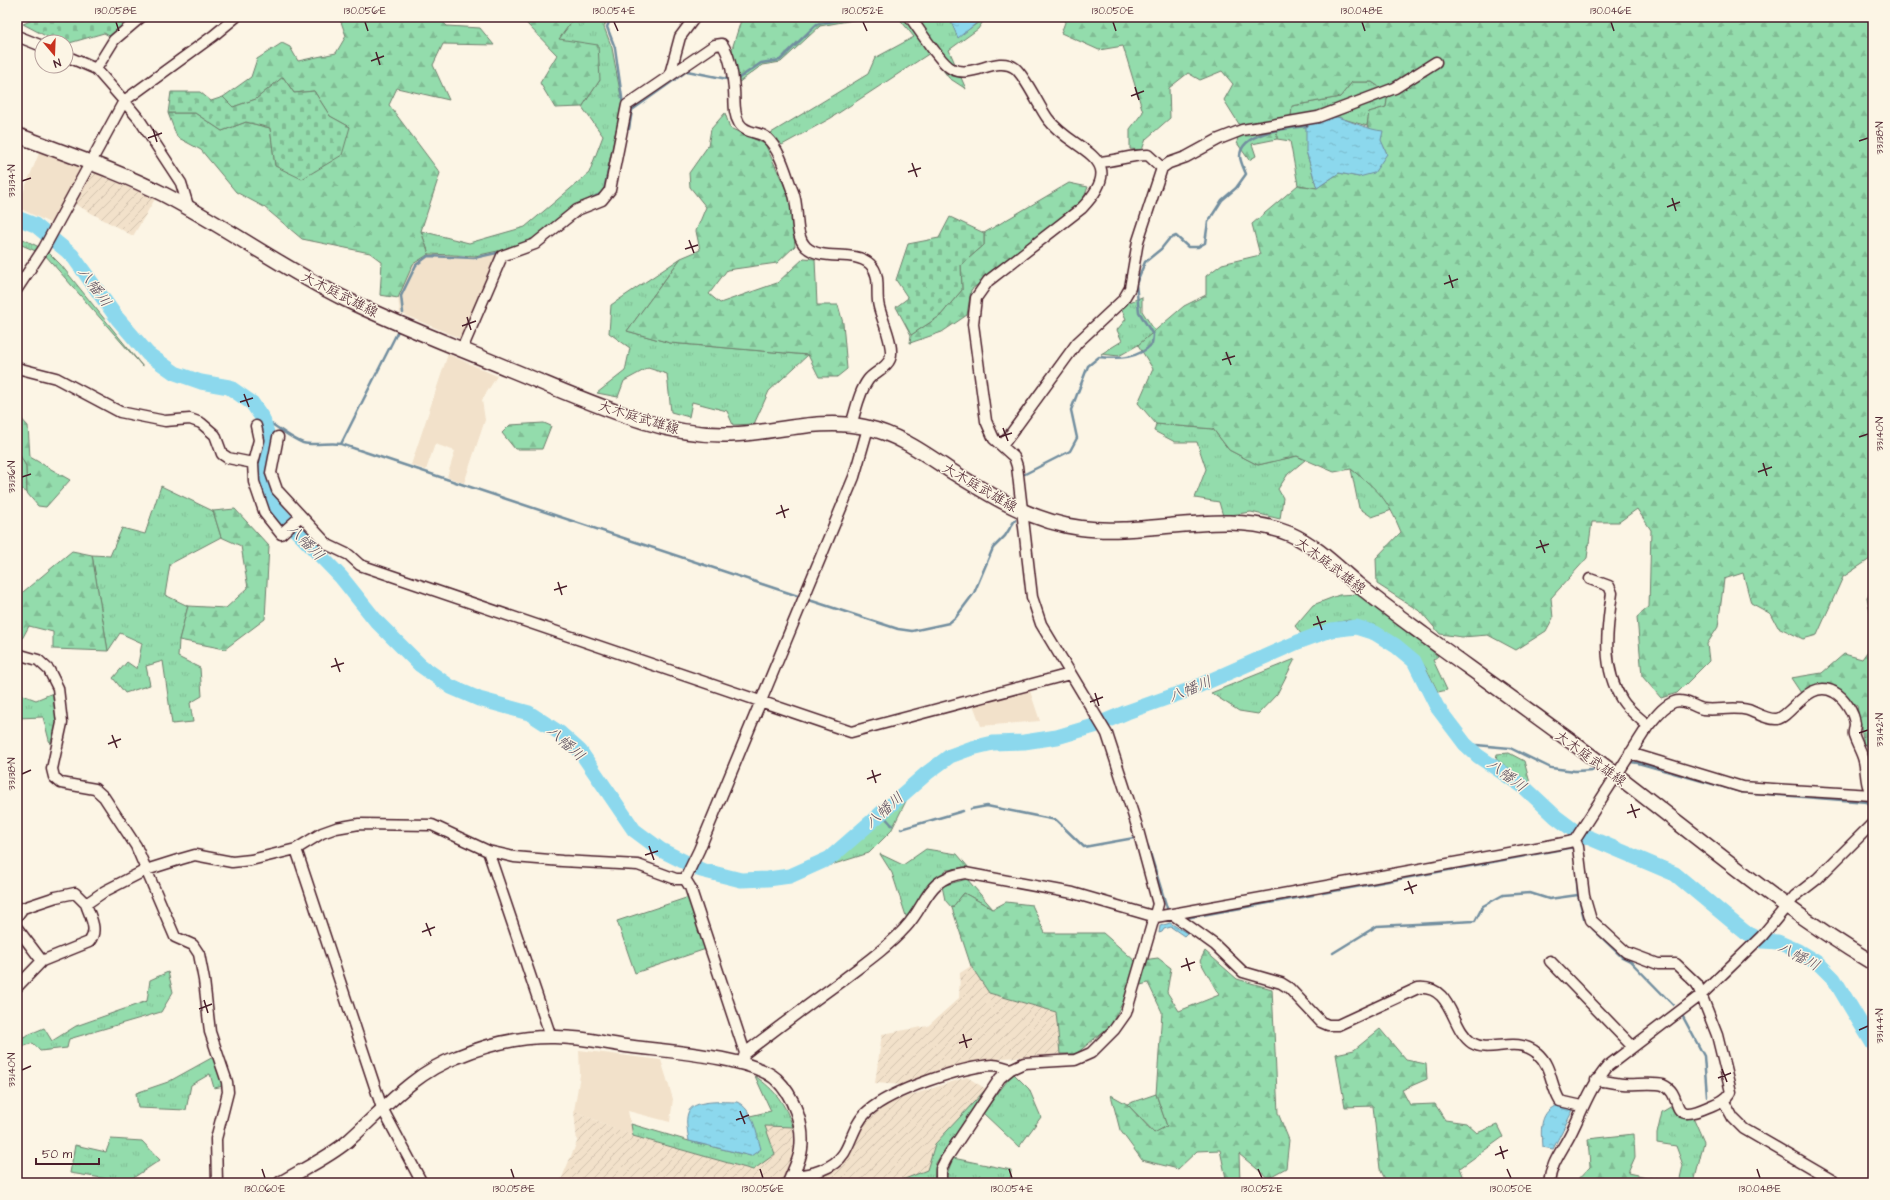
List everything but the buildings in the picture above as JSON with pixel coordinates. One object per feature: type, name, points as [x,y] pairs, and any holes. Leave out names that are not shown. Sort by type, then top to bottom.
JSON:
[{"type":"main road","name":"大木庭武雄線","points":[[17,135],[125,176],[190,209],[342,297],[462,349],[596,404],[649,423],[688,433],[736,434],[823,425],[851,425],[868,428],[898,437],[982,491],[1022,512],[1044,520],[1080,528],[1111,530],[1226,523],[1257,525],[1293,535],[1316,549],[1382,605],[1616,776],[1786,907],[1826,935],[1873,963]]},
{"type":"street","points":[[96,68],[114,40],[141,17]]},
{"type":"street","points":[[17,289],[44,248],[124,101],[213,36],[236,17]]},
{"type":"street","points":[[670,74],[680,37],[695,17]]},
{"type":"street","points":[[910,17],[943,61],[952,69],[963,72],[1002,64],[1014,68],[1049,120],[1058,130],[1092,154],[1098,162],[1102,175],[1096,194],[1082,208],[988,281],[976,298],[973,324],[986,421],[994,439],[1014,457],[1017,466],[1032,597],[1036,612],[1041,624],[1070,674],[1107,734],[1136,823],[1158,904],[1156,917],[1126,1013],[1114,1030],[1091,1053],[1075,1060],[1024,1063],[1011,1069],[1000,1078],[946,1159],[941,1169],[941,1183]]},
{"type":"street","points":[[17,36],[34,43]]},
{"type":"street","points":[[462,349],[502,256],[535,244],[577,210],[602,200],[610,190],[627,105],[670,74],[715,45],[722,44],[726,50],[734,89],[734,111],[739,123],[745,130],[766,137],[775,148],[796,198],[800,237],[806,247],[817,253],[857,258],[869,264],[876,273],[879,306],[891,349],[890,359],[885,366],[869,378],[863,388],[851,425]]},
{"type":"street","points":[[74,59],[96,68],[138,119],[181,183],[190,209]]},
{"type":"street","points":[[1002,446],[1077,343],[1123,300],[1130,288],[1138,241],[1162,168],[1169,163],[1186,157],[1219,138],[1242,130],[1318,116],[1395,88],[1436,62]]},
{"type":"street","points":[[1098,162],[1114,161],[1140,155],[1148,155],[1162,168]]},
{"type":"street","points":[[17,368],[56,378],[120,412],[165,421],[190,419],[201,423],[215,435],[222,454],[228,458],[253,463]]},
{"type":"street","points":[[256,426],[259,440],[253,463],[254,482],[265,514],[281,534],[301,516]]},
{"type":"street","points":[[743,1058],[686,877],[699,850],[854,477],[868,428]]},
{"type":"street","points":[[278,437],[271,473],[277,490],[328,545],[349,555],[360,565],[851,732],[1070,674]]},
{"type":"street","points":[[1590,579],[1609,586],[1612,593],[1606,638],[1611,677],[1622,700],[1648,726]]},
{"type":"street","points":[[17,654],[38,660],[50,670],[58,688],[62,723],[52,769],[54,777],[61,782],[95,789],[104,797],[136,846],[175,936],[193,946],[199,954],[204,980],[210,1032],[228,1087],[216,1139],[217,1183]]},
{"type":"street","points":[[743,1058],[885,948],[914,918],[931,889],[940,880],[951,875],[965,873],[1073,893],[1156,917],[1575,840],[1584,825],[1648,726],[1660,712],[1673,702],[1679,700],[1703,709],[1740,709],[1777,719],[1784,716],[1800,699],[1814,691],[1824,690],[1834,692],[1845,703],[1853,716],[1855,725],[1854,734],[1864,761],[1867,781],[1872,795],[1742,787],[1630,754]]},
{"type":"street","points":[[86,904],[105,891],[146,870],[195,855],[232,862],[251,860],[296,849],[322,833],[336,828],[359,824],[432,825],[488,851],[514,857],[554,861],[638,865],[676,879],[686,877]]},
{"type":"street","points":[[1549,1183],[1551,1168],[1571,1133],[1582,1106],[1596,1080],[1608,1066],[1701,995],[1759,940],[1795,896],[1817,879],[1871,829]]},
{"type":"street","points":[[1575,840],[1578,847],[1584,896],[1591,920],[1626,952],[1658,964],[1676,964],[1697,984],[1717,1035],[1731,1092],[1723,1100],[1694,1113],[1688,1114],[1682,1112],[1670,1091],[1662,1085],[1623,1084],[1596,1080]]},
{"type":"street","points":[[296,849],[382,1108],[422,1183]]},
{"type":"street","points":[[488,851],[551,1037]]},
{"type":"street","points":[[17,916],[23,908],[56,897],[75,893],[86,904],[95,931],[90,942],[42,961],[17,987]]},
{"type":"street","points":[[1172,914],[1215,945],[1244,972],[1281,983],[1289,988],[1321,1022],[1328,1025],[1338,1025],[1418,988],[1426,988],[1436,991],[1443,998],[1467,1037],[1473,1043],[1482,1046],[1510,1043],[1535,1051],[1544,1059],[1560,1101],[1582,1106]]},
{"type":"street","points":[[17,928],[42,961]]},
{"type":"street","points":[[1550,961],[1633,1047]]},
{"type":"street","points":[[280,1183],[333,1153],[382,1108],[422,1076],[455,1057],[484,1047],[518,1039],[551,1037],[697,1056],[743,1058],[776,1080],[788,1094],[796,1110],[801,1129],[801,1150],[791,1179]]},
{"type":"street","points":[[791,1179],[817,1171],[836,1161],[843,1154],[857,1125],[867,1112],[884,1100],[904,1090],[967,1070],[994,1065],[1011,1069]]},
{"type":"street","points":[[1723,1100],[1733,1118],[1744,1129],[1837,1183]]},
{"type":"shaded area","points":[[40,151],[83,169],[52,224],[17,207]]},
{"type":"shaded area","points":[[95,173],[155,199],[133,236],[73,203],[87,178]]},
{"type":"shaded area","points":[[500,250],[462,339],[400,313],[398,298],[413,264],[429,254],[475,256]]},
{"type":"shaded area","points":[[448,354],[497,376],[482,400],[485,420],[464,483],[447,477],[455,451],[435,444],[426,470],[411,465]]},
{"type":"shaded area","points":[[1029,688],[1040,721],[981,726],[972,702]]},
{"type":"shaded area","points":[[971,966],[989,993],[1056,1012],[1060,1054],[1004,1058],[903,1085],[875,1083],[882,1034],[928,1026],[959,998],[960,973]]},
{"type":"shaded area","points":[[579,1050],[661,1060],[673,1099],[670,1122],[628,1111],[633,1136],[574,1111],[580,1075]]},
{"type":"shaded area","points":[[967,1077],[986,1089],[935,1144],[927,1170],[895,1183],[809,1183],[846,1160],[865,1122],[890,1102]]},
{"type":"shaded area","points":[[574,1111],[633,1136],[753,1170],[764,1126],[793,1127],[794,1152],[781,1183],[572,1183],[561,1180],[577,1142]]},
{"type":"green space","points":[[39,17],[130,17],[131,19],[111,37],[104,33],[74,42],[74,34],[42,34],[23,24]]},
{"type":"green space","points":[[344,17],[438,17],[447,26],[480,28],[494,45],[443,44],[433,65],[449,100],[397,88],[389,105],[440,173],[421,231],[429,254],[413,264],[398,298],[380,295],[382,262],[370,253],[302,239],[264,207],[236,192],[201,150],[177,137],[168,113],[195,113],[222,131],[246,122],[270,128],[275,165],[350,127],[330,116],[314,91],[294,93],[283,77],[256,99],[233,107],[223,97],[251,77],[257,59],[282,43],[290,47],[298,61],[336,53],[346,36],[340,19]]},
{"type":"green space","points":[[528,17],[575,17],[559,39],[598,45],[600,80],[582,107],[555,108],[540,83],[557,55],[527,24]]},
{"type":"green space","points":[[575,17],[608,17],[604,27],[612,48],[622,102],[603,192],[574,206],[535,238],[516,247],[475,256],[429,254],[421,231],[469,243],[525,227],[589,173],[603,136],[582,107],[600,80],[559,39]]},
{"type":"green space","points":[[742,17],[870,17],[820,26],[781,62],[762,65],[738,83],[732,49]]},
{"type":"green space","points":[[898,17],[949,17],[958,37],[986,17],[978,29],[949,50],[966,89],[949,78],[930,53],[831,118],[782,145],[771,133],[868,74],[875,58],[914,37]]},
{"type":"green space","points":[[1067,17],[1873,17],[1873,557],[1843,577],[1817,635],[1803,639],[1778,627],[1771,614],[1751,603],[1743,573],[1724,579],[1718,627],[1707,644],[1709,661],[1677,693],[1661,698],[1642,676],[1637,617],[1649,607],[1651,530],[1637,509],[1619,522],[1592,522],[1587,558],[1551,598],[1553,618],[1546,631],[1516,650],[1488,635],[1462,637],[1440,634],[1421,612],[1377,584],[1376,558],[1401,532],[1391,511],[1381,496],[1369,483],[1351,469],[1334,472],[1297,456],[1258,465],[1229,450],[1213,429],[1156,424],[1138,403],[1153,369],[1138,345],[1184,306],[1206,295],[1206,276],[1222,264],[1260,255],[1252,224],[1298,185],[1317,188],[1339,173],[1359,177],[1387,154],[1379,138],[1367,126],[1369,112],[1386,107],[1388,93],[1372,82],[1352,82],[1340,97],[1292,106],[1291,118],[1276,121],[1277,139],[1252,144],[1256,156],[1249,160],[1237,143],[1239,124],[1224,100],[1233,84],[1222,71],[1200,80],[1188,73],[1169,88],[1170,118],[1146,139],[1142,150],[1130,149],[1130,129],[1143,112],[1123,46],[1099,50],[1061,33]]},
{"type":"green space","points":[[283,77],[294,93],[314,91],[330,116],[350,127],[342,155],[302,179],[275,166],[270,128],[246,122],[222,131],[195,113],[168,113],[171,92],[200,92],[211,101],[223,97],[233,107],[256,99]]},
{"type":"green space","points":[[1352,82],[1372,82],[1388,93],[1386,107],[1369,112],[1367,126],[1337,117],[1306,151],[1317,188],[1298,185],[1290,141],[1277,139],[1276,121],[1292,106],[1340,97]]},
{"type":"green space","points":[[725,113],[730,128],[765,144],[791,200],[795,246],[777,263],[727,270],[709,294],[720,303],[777,283],[804,258],[815,259],[817,305],[838,305],[843,323],[847,369],[837,377],[819,377],[808,355],[670,343],[627,331],[681,258],[700,250],[696,231],[706,207],[690,187],[689,173],[708,146],[711,129]]},
{"type":"green space","points":[[1069,183],[1088,187],[1083,200],[971,290],[967,315],[942,332],[910,343],[911,335],[940,316],[962,290],[961,265],[984,245],[984,233]]},
{"type":"green space","points":[[950,217],[984,233],[984,245],[961,265],[962,290],[940,316],[911,335],[896,307],[908,298],[896,280],[908,244],[939,238]]},
{"type":"green space","points":[[17,236],[47,251],[61,265],[143,367],[45,255],[17,243]]},
{"type":"green space","points":[[681,258],[627,331],[670,343],[808,355],[769,391],[754,424],[733,425],[727,411],[692,402],[689,417],[671,412],[667,374],[648,368],[624,381],[618,397],[597,393],[625,371],[630,348],[609,333],[611,305]]},
{"type":"green space","points":[[1142,297],[1142,311],[1155,331],[1138,345],[1119,356],[1101,354],[1122,341],[1117,330],[1126,319],[1120,306]]},
{"type":"green space","points":[[17,414],[28,426],[30,457],[70,480],[46,507],[38,506],[27,493],[26,466],[17,450]]},
{"type":"green space","points":[[544,423],[551,426],[542,449],[515,449],[502,433],[510,425]]},
{"type":"green space","points":[[1156,424],[1213,429],[1229,450],[1258,465],[1297,456],[1305,460],[1288,474],[1278,489],[1283,498],[1280,519],[1251,512],[1223,516],[1219,502],[1195,498],[1206,469],[1197,442],[1175,442],[1154,431]]},
{"type":"green space","points":[[17,450],[26,466],[27,493],[17,485]]},
{"type":"green space","points":[[1351,469],[1378,490],[1392,510],[1372,517],[1359,508]]},
{"type":"green space","points":[[161,486],[213,511],[221,537],[170,564],[165,595],[188,606],[179,640],[178,657],[200,668],[202,696],[190,703],[193,722],[172,724],[163,661],[146,666],[150,685],[125,693],[113,678],[127,662],[137,669],[142,643],[120,633],[108,651],[92,555],[110,556],[122,528],[145,534]]},
{"type":"green space","points":[[235,509],[269,546],[265,619],[225,649],[179,640],[188,606],[226,608],[248,588],[241,546],[221,537],[213,511]]},
{"type":"green space","points":[[72,551],[92,555],[108,651],[53,649],[53,632],[29,626],[17,648],[17,597]]},
{"type":"green space","points":[[1873,589],[1873,626],[1867,597]]},
{"type":"green space","points":[[1360,594],[1438,656],[1433,660],[1447,690],[1438,692],[1426,668],[1414,652],[1370,624],[1349,620],[1329,624],[1302,635],[1295,626],[1313,605],[1339,595]]},
{"type":"green space","points":[[1873,644],[1873,745],[1864,745],[1857,706],[1830,687],[1801,693],[1791,678],[1822,673],[1844,654],[1862,659]]},
{"type":"green space","points":[[1295,659],[1277,694],[1258,714],[1239,711],[1211,693]]},
{"type":"green space","points":[[17,693],[36,700],[53,693],[58,721],[50,744],[43,717],[17,718]]},
{"type":"green space","points":[[1509,753],[1524,761],[1530,783],[1496,759],[1497,754]]},
{"type":"green space","points":[[907,799],[891,831],[869,853],[828,866]]},
{"type":"green space","points":[[926,849],[957,854],[969,868],[946,870],[928,887],[907,919],[892,873],[880,854],[903,865]]},
{"type":"green space","points":[[967,879],[993,909],[964,893],[952,908],[945,900],[942,886]]},
{"type":"green space","points":[[964,893],[993,909],[1006,902],[1032,905],[1045,933],[1103,933],[1135,961],[1158,958],[1171,968],[1167,992],[1179,1011],[1219,995],[1200,961],[1205,951],[1237,979],[1272,989],[1278,1113],[1289,1140],[1286,1168],[1268,1178],[1239,1154],[1240,1183],[1227,1183],[1220,1150],[1197,1151],[1178,1169],[1142,1160],[1120,1130],[1111,1095],[1127,1104],[1154,1133],[1167,1126],[1156,1094],[1162,1012],[1148,983],[1130,988],[1111,1025],[1076,1054],[1060,1054],[1056,1012],[989,993],[971,966],[952,908]]},
{"type":"green space","points":[[689,897],[706,949],[635,973],[617,921]]},
{"type":"green space","points":[[168,972],[173,992],[161,1012],[69,1039],[67,1048],[40,1051],[33,1043],[22,1047],[23,1037],[44,1028],[52,1041],[76,1026],[147,1001],[150,980]]},
{"type":"green space","points":[[1380,1029],[1406,1060],[1426,1064],[1427,1079],[1402,1090],[1410,1105],[1435,1104],[1445,1120],[1466,1123],[1477,1133],[1497,1125],[1503,1137],[1460,1168],[1466,1183],[1387,1183],[1380,1169],[1373,1106],[1345,1107],[1336,1054],[1354,1050]]},
{"type":"green space","points":[[215,1056],[224,1086],[214,1088],[210,1074],[191,1085],[186,1110],[138,1108],[136,1093],[168,1082]]},
{"type":"green space","points":[[1013,1073],[1029,1089],[1041,1117],[1019,1147],[983,1113]]},
{"type":"green space","points":[[755,1076],[774,1092],[783,1104],[793,1127],[765,1126],[775,1154],[753,1170],[633,1136],[631,1124],[689,1141],[751,1156],[760,1148],[750,1116],[771,1111]]},
{"type":"green space","points":[[986,1089],[936,1163],[934,1183],[895,1183],[927,1170],[935,1144]]},
{"type":"green space","points":[[1156,1094],[1167,1126],[1155,1133],[1127,1104]]},
{"type":"green space","points":[[1672,1106],[1679,1116],[1694,1119],[1704,1142],[1694,1183],[1679,1183],[1683,1165],[1676,1146],[1657,1143],[1657,1134],[1662,1112]]},
{"type":"green space","points":[[1634,1134],[1635,1157],[1628,1173],[1674,1183],[1575,1183],[1590,1167],[1588,1139]]},
{"type":"green space","points":[[111,1139],[142,1141],[160,1160],[127,1182],[70,1173],[75,1145],[106,1152]]},
{"type":"green space","points":[[953,1158],[1011,1170],[1010,1183],[944,1182]]},
{"type":"water","points":[[949,17],[984,17],[958,38]]},
{"type":"water","points":[[1337,117],[1383,131],[1381,140],[1387,154],[1374,173],[1359,177],[1339,173],[1317,188],[1306,151],[1306,123]]},
{"type":"water","points":[[1170,923],[1187,933],[1184,936],[1171,927],[1164,929],[1159,933],[1160,926]]},
{"type":"water","points":[[737,1102],[747,1110],[750,1115],[761,1149],[751,1156],[689,1141],[687,1120],[688,1113],[691,1109],[702,1103]]},
{"type":"water","points":[[1555,1106],[1574,1108],[1553,1149],[1542,1147],[1541,1129],[1546,1114]]},
{"type":"waterway","points":[[611,17],[607,27],[615,48],[623,105]]},
{"type":"waterway","points":[[739,78],[761,63],[780,60],[817,24],[854,17]]},
{"type":"waterway","points":[[629,129],[632,110],[687,71],[727,79]]},
{"type":"waterway","points":[[1025,474],[1070,451],[1077,438],[1071,410],[1088,366],[1099,357],[1128,357],[1141,353],[1152,344],[1153,335],[1139,312],[1136,284],[1145,262],[1161,249],[1169,239],[1176,236],[1188,247],[1198,247],[1205,243],[1208,222],[1222,200],[1236,188],[1246,174],[1241,163],[1240,156],[1242,148],[1248,141],[1268,132],[1307,126]]},
{"type":"waterway","points":[[585,202],[604,192],[609,167]]},
{"type":"waterway","name":"八幡川","points":[[17,218],[35,225],[72,255],[117,318],[148,354],[175,373],[201,382],[229,387],[252,403],[263,419],[268,436],[262,470],[264,486],[279,513],[341,577],[377,622],[420,665],[451,687],[479,699],[529,713],[560,733],[580,751],[634,830],[661,850],[701,870],[741,880],[768,879],[790,876],[830,858],[927,773],[950,756],[972,748],[993,743],[1024,742],[1057,737],[1094,726],[1127,712],[1189,690],[1298,642],[1331,630],[1356,627],[1375,633],[1396,646],[1414,661],[1437,707],[1465,744],[1478,756],[1524,787],[1556,817],[1576,832],[1675,874],[1746,933],[1762,941],[1778,942],[1796,950],[1819,964],[1834,979],[1873,1044]]},
{"type":"waterway","points":[[403,313],[401,296],[416,265],[428,256],[474,258],[501,252]]},
{"type":"waterway","points":[[341,444],[398,331]]},
{"type":"waterway","points":[[263,419],[292,438],[303,443],[341,444],[801,597]]},
{"type":"waterway","points":[[806,599],[898,629],[912,631],[949,623],[956,617],[974,593],[993,548],[1005,536],[1015,520]]},
{"type":"waterway","points":[[1465,744],[1510,748],[1551,768],[1575,771],[1593,770]]},
{"type":"waterway","points":[[1631,762],[1741,792],[1867,802],[1873,807]]},
{"type":"waterway","points":[[971,809],[987,806],[1056,820],[1084,847],[1134,838]]},
{"type":"waterway","points":[[901,829],[963,811]]},
{"type":"waterway","points":[[881,813],[892,825]]},
{"type":"waterway","points":[[1148,846],[1167,908]]},
{"type":"waterway","points":[[1323,893],[1574,847],[1574,849]]},
{"type":"waterway","points":[[1575,860],[1578,895],[1584,918]]},
{"type":"waterway","points":[[1333,953],[1377,926],[1475,921],[1483,906],[1503,895],[1530,893],[1549,899],[1578,895]]},
{"type":"waterway","points":[[1186,918],[1313,895]]},
{"type":"waterway","points":[[1593,929],[1622,957],[1630,961],[1673,1005]]},
{"type":"waterway","points":[[1682,1015],[1704,1056],[1707,1096]]}]
